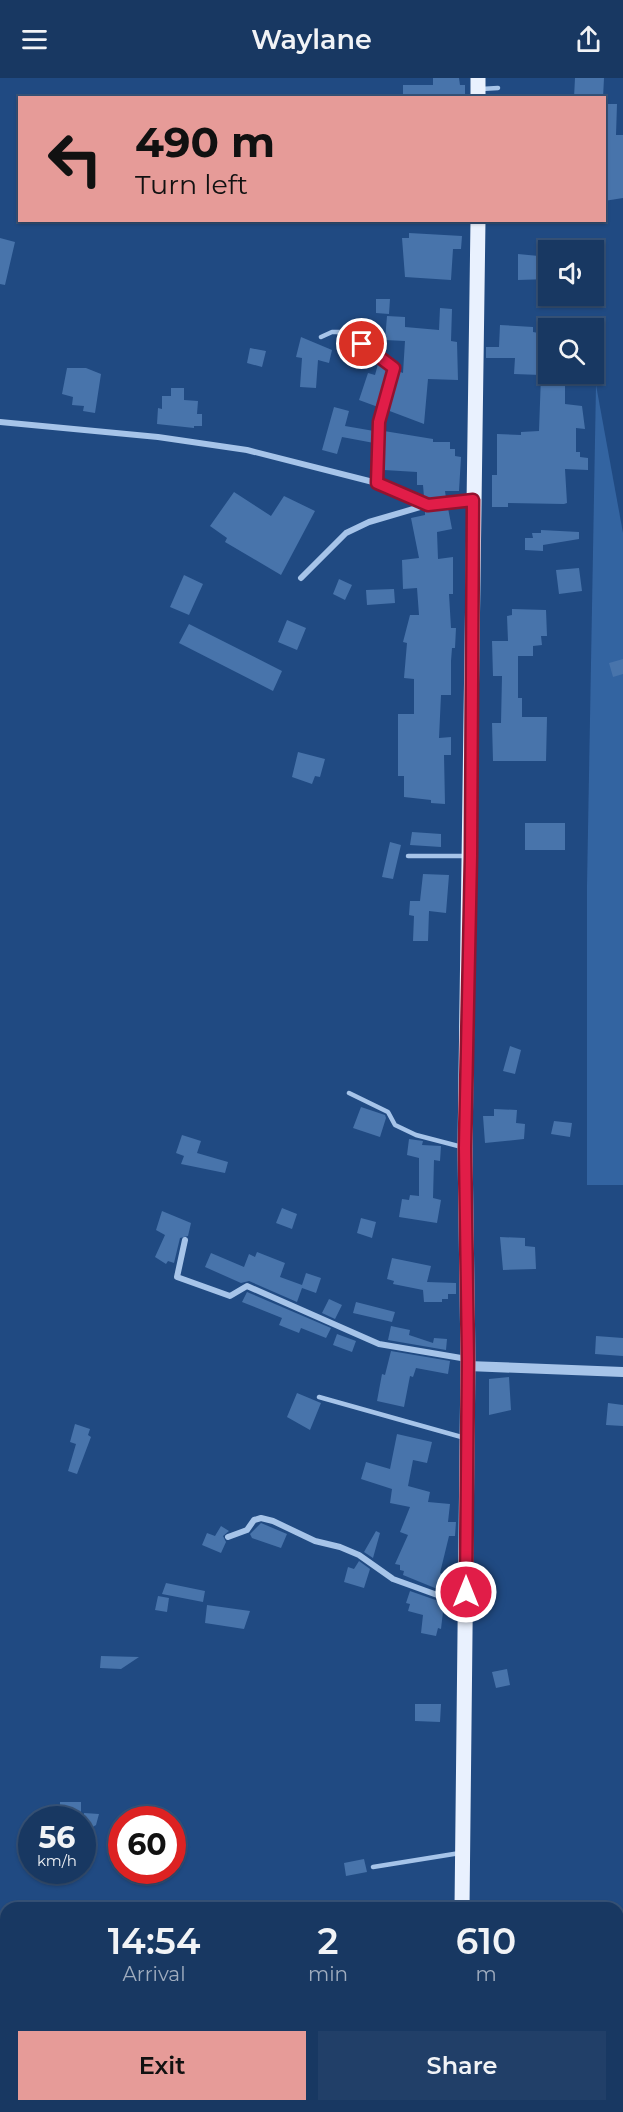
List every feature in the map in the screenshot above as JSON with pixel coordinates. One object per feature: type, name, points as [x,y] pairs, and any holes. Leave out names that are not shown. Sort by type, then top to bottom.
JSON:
[{"type":"main road","points":[[462,1902],[468,1363],[465,1148],[471,856],[473,500],[478,222]]},
{"type":"street","points":[[0,422],[161,437],[247,450],[377,483],[428,505]]},
{"type":"street","points":[[300,578],[346,533],[369,522],[428,505],[473,500]]},
{"type":"street","points":[[185,1240],[177,1277],[231,1296],[247,1286],[379,1344],[468,1363],[623,1372]]},
{"type":"street","points":[[228,1537],[247,1530],[254,1520],[261,1518],[273,1521],[315,1541],[350,1551],[407,1585],[466,1605]]},
{"type":"lane","points":[[478,88],[498,88]]},
{"type":"lane","points":[[321,337],[332,332],[342,332],[394,368],[379,422],[377,483]]},
{"type":"lane","points":[[408,856],[471,856]]},
{"type":"lane","points":[[349,1094],[388,1112],[395,1125],[426,1138],[465,1148]]},
{"type":"lane","points":[[319,1397],[467,1438]]},
{"type":"lane","points":[[373,1867],[463,1852]]},
{"type":"shaded area","points":[[596,385],[623,533],[623,1185],[587,1185],[587,887]]},
{"type":"building","points":[[433,78],[459,78],[460,85],[465,85],[465,96],[403,96],[403,85],[433,85]]},
{"type":"building","points":[[575,78],[604,78],[603,96],[574,96]]},
{"type":"building","points":[[606,104],[617,104],[616,135],[623,135],[623,198],[606,201]]},
{"type":"building","points":[[409,233],[462,236],[461,249],[453,249],[451,280],[405,277],[402,238],[409,238]]},
{"type":"building","points":[[0,238],[15,242],[5,285],[0,284]]},
{"type":"building","points":[[518,254],[538,256],[538,279],[518,280]]},
{"type":"building","points":[[376,299],[390,299],[389,314],[376,313]]},
{"type":"building","points":[[440,308],[452,309],[451,341],[457,342],[458,380],[428,379],[424,424],[387,410],[398,371],[403,373],[405,341],[385,340],[387,316],[405,317],[405,327],[439,330]]},
{"type":"building","points":[[500,325],[533,327],[533,332],[538,333],[538,375],[514,374],[515,358],[486,358],[486,347],[499,347]]},
{"type":"building","points":[[301,337],[332,350],[329,363],[318,360],[316,388],[300,387],[302,358],[296,357]]},
{"type":"building","points":[[250,348],[266,351],[262,367],[247,363]]},
{"type":"building","points":[[378,364],[389,370],[378,407],[359,400],[368,373],[375,375]]},
{"type":"building","points":[[67,368],[86,368],[101,374],[95,413],[83,411],[84,406],[72,405],[73,397],[62,394]]},
{"type":"building","points":[[541,384],[565,384],[565,404],[582,406],[585,429],[576,428],[576,452],[580,452],[580,457],[588,458],[588,470],[565,469],[567,503],[508,503],[508,507],[492,507],[492,475],[497,475],[497,434],[521,435],[521,432],[539,431]]},
{"type":"building","points":[[171,388],[184,388],[184,400],[198,401],[197,414],[202,414],[202,426],[194,426],[194,428],[157,424],[158,408],[162,409],[162,396],[171,396]]},
{"type":"building","points":[[334,407],[349,411],[345,426],[374,431],[374,443],[342,437],[337,454],[322,450]]},
{"type":"building","points":[[384,431],[433,439],[433,442],[450,442],[450,449],[455,449],[455,456],[461,457],[459,491],[445,491],[446,498],[429,500],[424,497],[423,485],[417,485],[417,472],[384,470]]},
{"type":"building","points":[[234,492],[271,516],[284,496],[315,511],[281,575],[225,542],[227,538],[210,526]]},
{"type":"building","points":[[448,508],[452,529],[437,532],[438,559],[453,557],[453,594],[449,594],[451,628],[456,628],[455,648],[452,648],[451,661],[451,695],[441,695],[439,738],[451,737],[451,755],[444,755],[445,804],[404,797],[404,776],[398,776],[398,714],[414,714],[414,679],[404,678],[407,643],[403,642],[410,615],[419,615],[417,588],[403,589],[402,560],[419,558],[411,518],[425,515],[425,511],[428,510]]},
{"type":"building","points":[[541,530],[579,532],[579,539],[543,545],[543,551],[525,550],[525,538],[533,538],[532,533],[541,533]]},
{"type":"building","points":[[579,568],[582,591],[559,594],[556,570]]},
{"type":"building","points":[[184,575],[203,584],[189,615],[170,607]]},
{"type":"building","points":[[339,579],[352,585],[345,600],[333,594]]},
{"type":"building","points":[[394,589],[395,603],[367,605],[366,590]]},
{"type":"building","points":[[512,609],[546,610],[547,636],[541,636],[542,645],[533,646],[533,656],[518,656],[518,698],[522,698],[522,717],[547,717],[546,761],[493,761],[492,723],[501,723],[502,676],[493,676],[492,641],[508,641],[507,616],[512,615]]},
{"type":"building","points":[[287,620],[306,628],[297,650],[278,642]]},
{"type":"building","points":[[189,624],[282,671],[273,691],[179,643]]},
{"type":"building","points":[[623,659],[623,674],[613,677],[609,663]]},
{"type":"building","points":[[298,752],[325,759],[320,777],[315,776],[312,784],[292,777]]},
{"type":"building","points":[[525,823],[565,823],[565,850],[525,850]]},
{"type":"building","points":[[412,832],[441,834],[441,847],[410,845]]},
{"type":"building","points":[[390,842],[401,845],[393,879],[382,877]]},
{"type":"building","points":[[423,874],[449,875],[446,913],[429,911],[428,941],[413,941],[414,916],[409,915],[410,901],[420,901]]},
{"type":"building","points":[[510,1046],[521,1050],[515,1074],[503,1071]]},
{"type":"building","points":[[361,1107],[385,1115],[380,1137],[353,1128]]},
{"type":"building","points":[[494,1109],[517,1110],[516,1123],[525,1124],[524,1139],[485,1143],[483,1116],[494,1116]]},
{"type":"building","points":[[554,1121],[572,1123],[570,1137],[551,1134]]},
{"type":"building","points":[[182,1135],[201,1141],[197,1153],[228,1162],[225,1173],[181,1164],[184,1156],[176,1153]]},
{"type":"building","points":[[409,1139],[423,1141],[422,1145],[441,1146],[440,1161],[434,1160],[433,1198],[441,1200],[437,1223],[399,1217],[402,1199],[409,1200],[410,1195],[419,1196],[419,1158],[407,1155]]},
{"type":"building","points":[[282,1208],[297,1214],[292,1229],[276,1223]]},
{"type":"building","points":[[162,1211],[191,1223],[188,1236],[180,1238],[174,1263],[168,1261],[166,1264],[155,1257],[165,1235],[156,1230]]},
{"type":"building","points":[[361,1218],[376,1222],[372,1238],[357,1233]]},
{"type":"building","points":[[500,1237],[525,1238],[525,1246],[535,1247],[536,1269],[503,1270]]},
{"type":"building","points":[[257,1252],[285,1263],[280,1277],[302,1285],[306,1273],[321,1278],[316,1293],[302,1288],[297,1302],[249,1281],[241,1283],[205,1267],[211,1253],[244,1267],[249,1254],[255,1257]]},
{"type":"building","points":[[392,1258],[431,1266],[427,1282],[456,1283],[456,1294],[448,1294],[448,1299],[442,1299],[442,1302],[424,1302],[423,1290],[393,1284],[394,1281],[387,1279]]},
{"type":"building","points":[[247,1292],[331,1328],[326,1338],[301,1328],[299,1333],[279,1325],[282,1318],[242,1302]]},
{"type":"building","points":[[329,1299],[342,1305],[335,1319],[322,1313]]},
{"type":"building","points":[[356,1302],[395,1312],[392,1322],[353,1313]]},
{"type":"building","points":[[391,1326],[410,1330],[409,1335],[433,1343],[434,1338],[447,1339],[446,1350],[388,1340]]},
{"type":"building","points":[[337,1334],[356,1341],[352,1352],[333,1345]]},
{"type":"building","points":[[596,1336],[623,1338],[623,1356],[595,1354]]},
{"type":"building","points":[[391,1351],[450,1361],[448,1374],[416,1368],[413,1377],[410,1376],[404,1407],[377,1401],[382,1374],[385,1375]]},
{"type":"building","points":[[509,1377],[511,1410],[489,1415],[489,1379]]},
{"type":"building","points":[[297,1393],[321,1403],[310,1430],[287,1417]]},
{"type":"building","points":[[608,1403],[623,1405],[623,1426],[606,1425]]},
{"type":"building","points":[[75,1424],[90,1429],[88,1435],[91,1437],[77,1474],[68,1471],[76,1444],[70,1442]]},
{"type":"building","points":[[397,1434],[432,1442],[427,1463],[413,1460],[408,1486],[430,1492],[428,1502],[450,1504],[448,1522],[456,1522],[455,1536],[449,1536],[440,1573],[443,1574],[452,1595],[403,1575],[404,1571],[400,1570],[400,1565],[395,1564],[408,1535],[400,1532],[410,1507],[390,1503],[392,1489],[361,1479],[366,1462],[390,1469]]},
{"type":"building","points":[[261,1523],[287,1534],[281,1548],[252,1538],[250,1534]]},
{"type":"building","points":[[221,1526],[229,1531],[223,1536],[226,1542],[221,1553],[202,1545],[207,1533],[215,1536]]},
{"type":"building","points":[[376,1531],[380,1533],[373,1558],[364,1552]]},
{"type":"building","points":[[359,1561],[370,1569],[364,1588],[344,1582],[348,1567],[354,1569]]},
{"type":"building","points":[[166,1583],[205,1591],[203,1602],[162,1594]]},
{"type":"building","points":[[410,1591],[444,1603],[441,1629],[438,1628],[436,1636],[421,1633],[423,1615],[408,1611],[410,1604],[406,1603]]},
{"type":"building","points":[[158,1596],[169,1598],[167,1612],[155,1610]]},
{"type":"building","points":[[207,1605],[250,1611],[244,1629],[205,1623]]},
{"type":"building","points":[[101,1656],[139,1657],[121,1669],[100,1668]]},
{"type":"building","points":[[507,1669],[510,1685],[496,1688],[492,1672]]},
{"type":"building","points":[[415,1704],[441,1704],[440,1722],[415,1721]]},
{"type":"building","points":[[60,1802],[81,1802],[81,1806],[60,1806]]},
{"type":"building","points":[[364,1859],[367,1872],[346,1876],[344,1863]]},
{"type":"route","points":[[362,344],[394,368],[379,422],[377,483],[428,505],[473,500],[471,856],[465,1148],[468,1359],[466,1592]]}]
